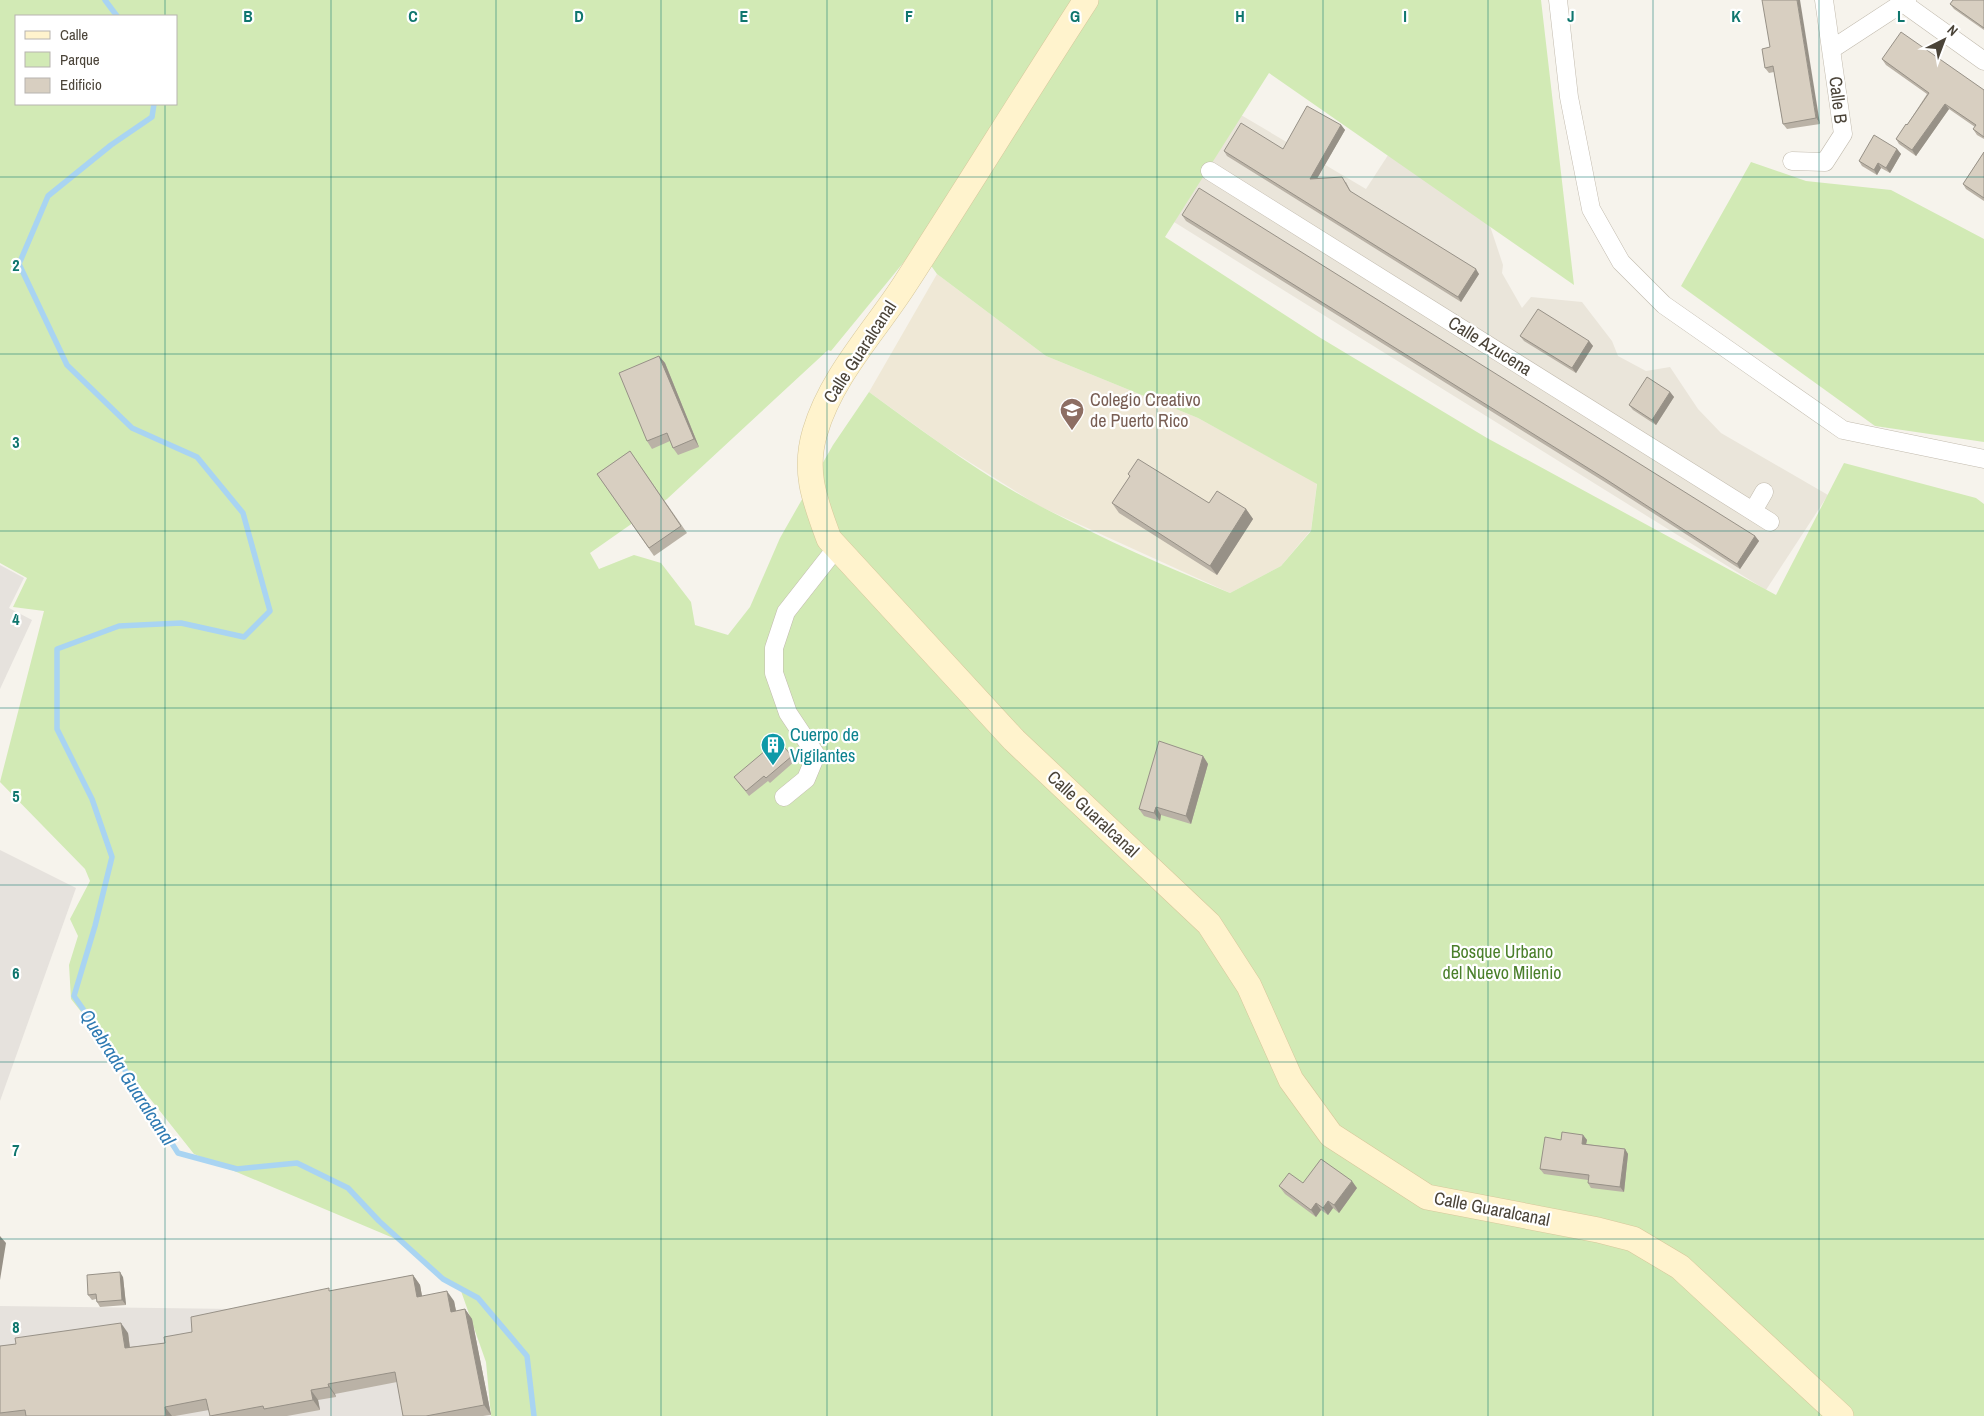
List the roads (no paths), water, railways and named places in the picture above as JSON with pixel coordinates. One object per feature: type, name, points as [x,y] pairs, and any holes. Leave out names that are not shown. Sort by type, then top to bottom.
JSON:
[{"type":"street","name":"Calle Guaralcanal","points":[[1086,0],[905,285],[826,401],[814,434],[808,465],[816,504],[829,538],[1014,740],[1209,924],[1249,986],[1291,1080],[1331,1135],[1427,1197],[1598,1230],[1633,1239],[1680,1267],[1841,1416]]},
{"type":"street","points":[[1558,0],[1569,97],[1591,209],[1621,262],[1664,305],[1843,430],[1984,459]]},
{"type":"street","name":"Calle B","points":[[1792,161],[1825,162],[1842,134],[1824,0]]},
{"type":"street","points":[[1832,49],[1905,2],[1984,61]]},
{"type":"street","name":"Calle Azucena","points":[[1210,170],[1770,522]]},
{"type":"street","points":[[1753,510],[1764,492]]},
{"type":"street","points":[[784,797],[806,779],[816,755],[788,713],[774,673],[774,648],[786,612],[837,547]]},
{"type":"waterway","name":"Quebrada Guaralcanal","points":[[105,0],[116,15]]},
{"type":"waterway","name":"Quebrada Guaralcanal","points":[[154,105],[152,117],[111,145],[48,196],[19,264],[67,365],[132,428],[197,457],[243,513],[270,611],[244,637],[181,623],[119,626],[57,649],[57,729],[92,799],[112,857],[95,926],[74,996],[121,1064],[178,1153],[237,1169],[297,1163],[348,1188],[379,1221],[443,1279],[478,1298],[527,1356],[534,1416]]},
{"type":"place","name":"Colegio Creativo de Puerto Rico","points":[[1072,431]]},
{"type":"place","name":"Cuerpo de Vigilantes","points":[[773,766]]},
{"type":"park label","name":"Bosque Urbano del Nuevo Milenio","points":[[1502,962]]}]
